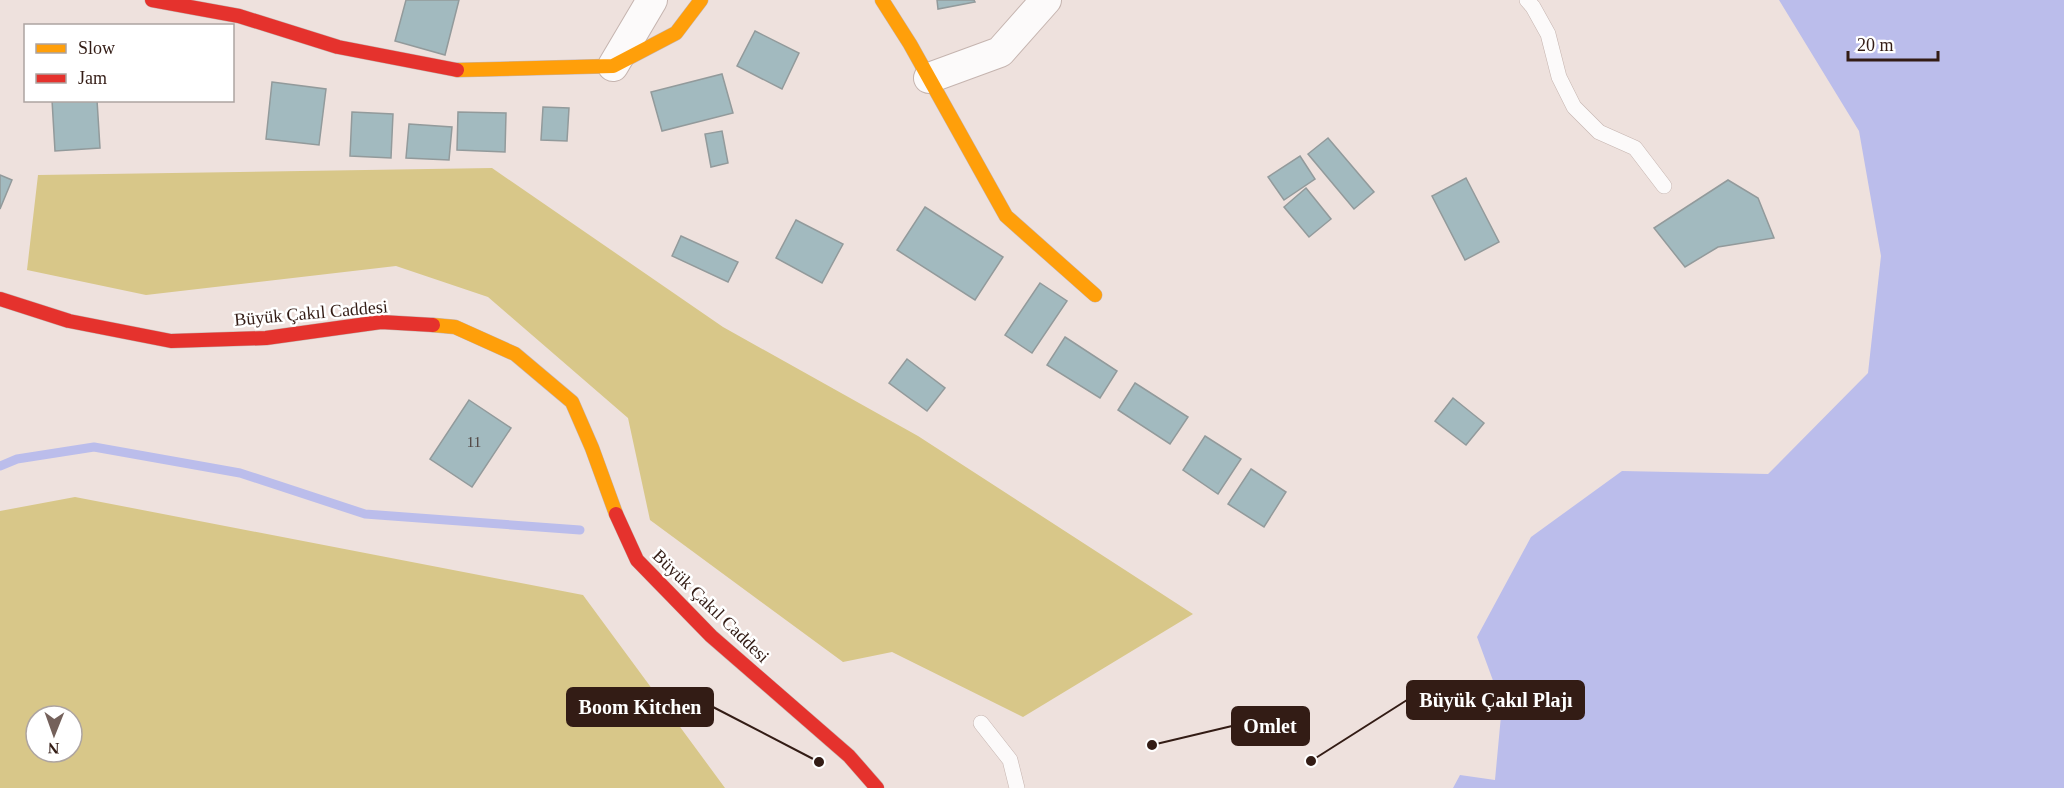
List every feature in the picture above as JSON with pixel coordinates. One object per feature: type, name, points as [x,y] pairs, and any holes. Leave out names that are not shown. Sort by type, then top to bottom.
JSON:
[{"type":"street","points":[[152,0],[239,16],[338,47],[453,70],[613,66],[676,33],[701,0]]},
{"type":"street","points":[[613,66],[652,0]]},
{"type":"street","points":[[882,0],[929,78],[1006,216],[1095,295]]},
{"type":"street","points":[[929,78],[1000,52],[1046,0]]},
{"type":"street","name":"Büyük Çakıl Caddesi","points":[[0,299],[69,321],[171,341],[266,338],[381,322],[455,327],[515,354],[572,402],[637,560],[711,636],[849,756],[877,788]]},
{"type":"lane","points":[[1527,0],[1548,34],[1559,77],[1574,106],[1599,132],[1635,148],[1664,186]]},
{"type":"lane","points":[[981,723],[1010,760],[1017,788]]},
{"type":"shaded area","points":[[492,168],[723,327],[918,436],[1193,614],[1023,717],[892,652],[843,662],[650,520],[628,418],[488,297],[396,266],[146,295],[27,270],[38,175]]},
{"type":"shaded area","points":[[75,497],[583,595],[725,788],[0,788],[0,511]]},
{"type":"water","points":[[1779,0],[2064,0],[2064,788],[1453,788],[1460,775],[1495,780],[1502,705],[1477,637],[1531,537],[1622,471],[1768,474],[1868,373],[1881,256],[1859,131]]},
{"type":"building","points":[[406,0],[459,0],[445,55],[395,41]]},
{"type":"building","points":[[937,0],[974,0],[975,2],[938,9]]},
{"type":"building","points":[[755,31],[799,53],[782,89],[737,66]]},
{"type":"building","points":[[722,74],[733,113],[662,131],[651,92]]},
{"type":"building","points":[[272,82],[326,89],[319,145],[266,139]]},
{"type":"building","points":[[52,102],[97,102],[100,148],[55,151]]},
{"type":"building","points":[[543,107],[569,108],[567,141],[541,140]]},
{"type":"building","points":[[352,112],[393,114],[391,158],[350,156]]},
{"type":"building","points":[[458,112],[506,113],[505,152],[457,150]]},
{"type":"building","points":[[409,124],[452,127],[449,160],[406,158]]},
{"type":"building","points":[[722,131],[728,163],[711,167],[705,134]]},
{"type":"building","points":[[1328,138],[1374,192],[1354,209],[1308,154]]},
{"type":"building","points":[[1300,156],[1315,179],[1284,200],[1268,177]]},
{"type":"building","points":[[0,175],[12,180],[0,209]]},
{"type":"building","points":[[1466,178],[1499,242],[1465,260],[1432,196]]},
{"type":"building","points":[[1728,180],[1758,198],[1774,238],[1718,247],[1685,267],[1654,228]]},
{"type":"building","points":[[1306,188],[1331,219],[1309,237],[1284,207]]},
{"type":"building","points":[[925,207],[1003,257],[975,300],[897,250]]},
{"type":"building","points":[[796,220],[843,244],[822,283],[776,258]]},
{"type":"building","points":[[681,236],[738,262],[728,282],[672,256]]},
{"type":"building","points":[[1040,283],[1067,301],[1032,353],[1005,335]]},
{"type":"building","points":[[1065,337],[1117,371],[1100,398],[1047,365]]},
{"type":"building","points":[[907,359],[945,388],[927,411],[889,383]]},
{"type":"building","points":[[1135,383],[1188,417],[1170,444],[1118,410]]},
{"type":"building","points":[[1453,398],[1484,423],[1466,445],[1435,421]]},
{"type":"building","points":[[469,400],[511,428],[472,487],[430,459]]},
{"type":"building","points":[[1205,436],[1241,459],[1218,494],[1183,470]]},
{"type":"building","points":[[1251,469],[1286,492],[1264,527],[1228,504]]},
{"type":"waterway","points":[[0,466],[17,459],[94,447],[240,473],[365,514],[580,530]]},
{"type":"traffic: slow","points":[[457,70],[613,66],[676,33],[701,0]]},
{"type":"traffic: slow","points":[[882,0],[910,44],[1006,216],[1095,295]]},
{"type":"traffic: slow","points":[[433,325],[455,327],[515,354],[572,402],[616,514]]},
{"type":"traffic: jam","points":[[152,0],[239,16],[338,47],[457,70]]},
{"type":"traffic: jam","points":[[0,299],[69,321],[171,341],[266,338],[381,322],[433,325]]},
{"type":"traffic: jam","points":[[616,514],[637,560],[711,636],[849,756],[877,788]]},
{"type":"place","name":"Omlet","points":[[1152,745]]},
{"type":"place","name":"Büyük Çakıl Plajı","points":[[1311,761]]},
{"type":"place","name":"Boom Kitchen","points":[[819,762]]}]
